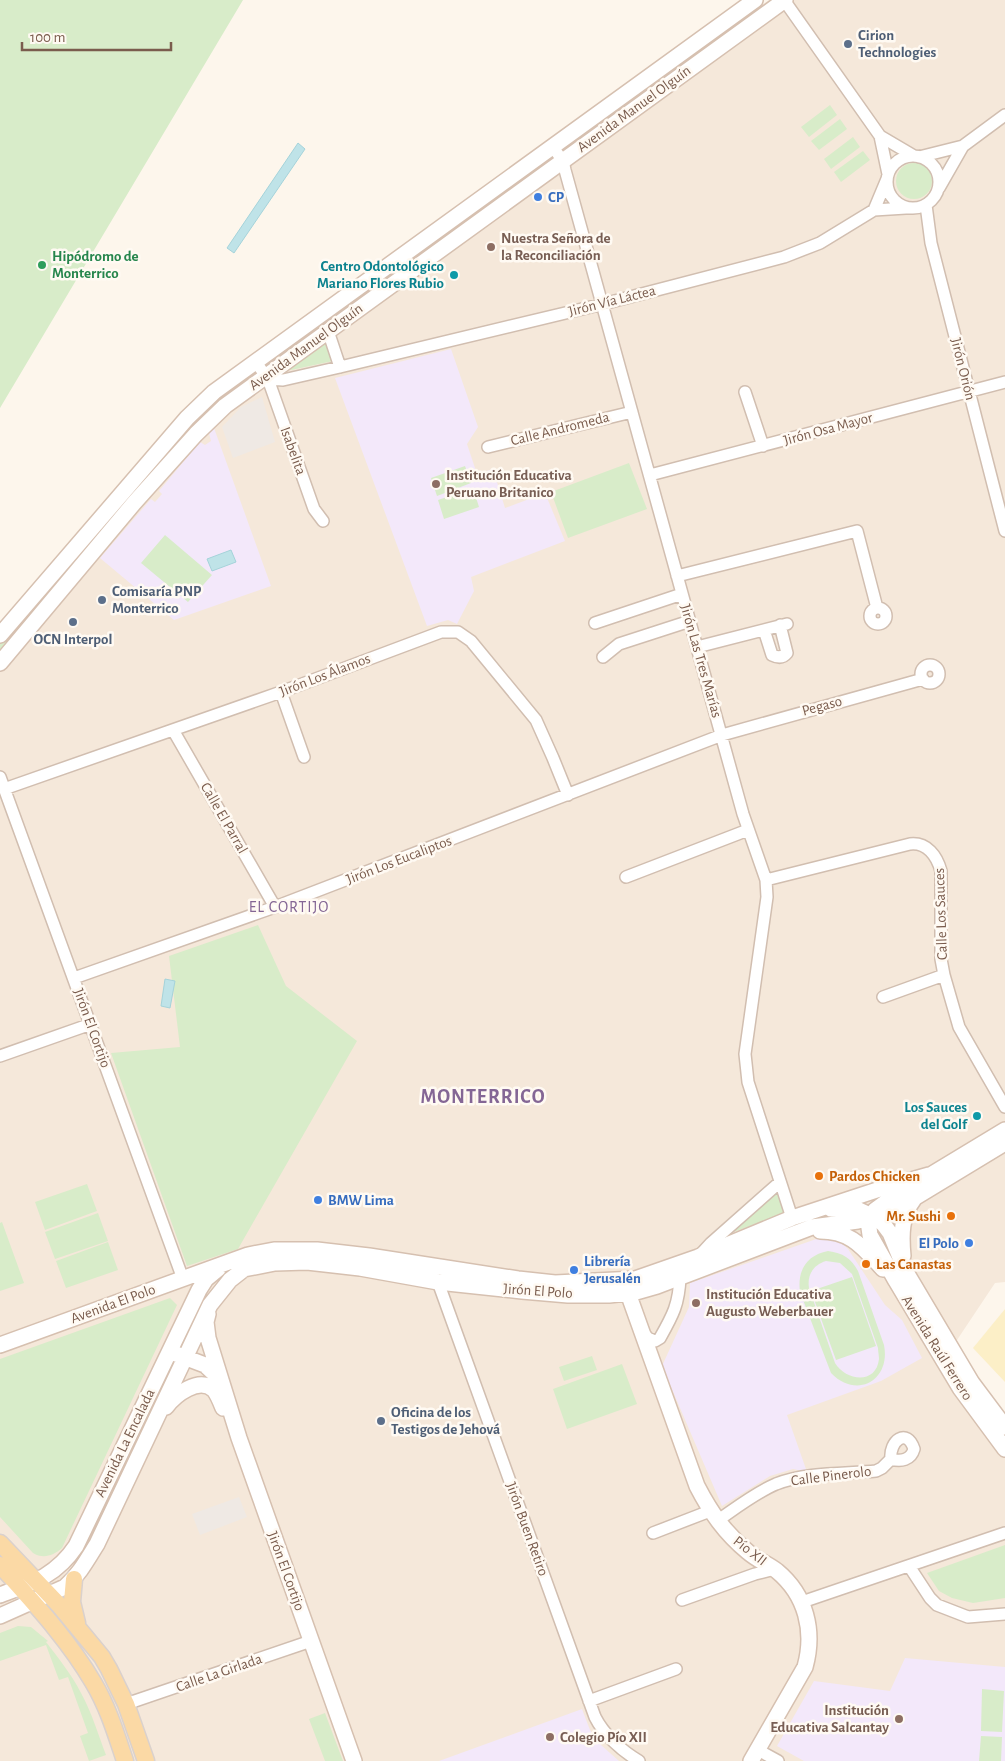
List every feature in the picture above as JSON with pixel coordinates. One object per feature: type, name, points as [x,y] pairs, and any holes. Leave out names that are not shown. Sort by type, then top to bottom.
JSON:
[{"type":"main road","points":[[0,1543],[50,1594],[109,1669],[126,1704],[146,1761]]},
{"type":"main road","points":[[0,1565],[34,1602],[76,1656],[94,1683],[109,1714],[125,1761]]},
{"type":"main road","points":[[74,1579],[72,1602],[78,1628]]},
{"type":"street","name":"Avenida Manuel Olguín","points":[[0,635],[122,492],[192,413],[214,392],[755,0]]},
{"type":"street","name":"Avenida Manuel Olguín","points":[[0,663],[134,503],[206,424],[232,401],[267,378],[328,331],[784,0]]},
{"type":"street","points":[[784,0],[880,136],[887,186],[893,200],[906,208],[926,205],[936,196],[963,146],[1005,115]]},
{"type":"street","points":[[880,136],[927,160],[938,173],[938,190]]},
{"type":"street","name":"Jirón Las Tres Marías","points":[[552,146],[562,161],[748,830],[766,880],[767,897],[744,1054],[748,1082],[792,1218]]},
{"type":"street","points":[[874,210],[891,168],[901,159],[963,146]]},
{"type":"street","name":"Jirón Orión","points":[[926,205],[931,243],[1005,531]]},
{"type":"street","name":"Jirón Vía Láctea","points":[[267,378],[283,380],[340,367],[603,304],[784,257],[820,243],[874,210],[906,208]]},
{"type":"street","points":[[328,331],[340,367]]},
{"type":"street","name":"Isabelita","points":[[255,362],[267,378],[314,509],[323,521]]},
{"type":"street","name":"Jirón Osa Mayor","points":[[650,474],[1005,382]]},
{"type":"street","points":[[745,392],[763,446]]},
{"type":"street","name":"Calle Andromeda","points":[[488,447],[632,412]]},
{"type":"street","points":[[122,492],[134,503]]},
{"type":"street","points":[[677,576],[857,531],[877,608]]},
{"type":"street","points":[[595,623],[682,594]]},
{"type":"street","points":[[603,657],[619,644],[690,621]]},
{"type":"street","points":[[697,647],[784,624],[787,653],[782,657],[772,655],[764,630]]},
{"type":"street","name":"Jirón Los Álamos","points":[[4,789],[281,692],[441,632],[458,632],[471,641],[536,720],[554,758],[568,795]]},
{"type":"street","name":"Pegaso","points":[[722,735],[923,679]]},
{"type":"street","points":[[281,692],[304,757]]},
{"type":"street","name":"Calle El Parral","points":[[173,730],[275,907]]},
{"type":"street","name":"Jirón Los Eucaliptos","points":[[74,978],[275,907],[722,735]]},
{"type":"street","name":"Jirón El Cortijo","points":[[0,777],[184,1278]]},
{"type":"street","points":[[626,877],[748,830]]},
{"type":"street","name":"Calle Los Sauces","points":[[766,880],[910,844],[918,843],[927,847],[938,860],[941,871],[941,959],[959,1027],[1005,1107]]},
{"type":"street","points":[[883,997],[944,975]]},
{"type":"street","points":[[0,1056],[90,1024]]},
{"type":"street","points":[[871,1216],[879,1206],[1005,1130]]},
{"type":"street","name":"Jirón El Polo","points":[[210,1305],[230,1280],[244,1269],[275,1263],[307,1262],[360,1268],[438,1282],[568,1295],[628,1293],[651,1289],[812,1227],[858,1221],[901,1206],[1005,1142]]},
{"type":"street","name":"Jirón El Polo","points":[[225,1263],[248,1255],[274,1250],[317,1250],[555,1283],[635,1279],[698,1257],[792,1218],[928,1175]]},
{"type":"street","points":[[698,1257],[780,1182]]},
{"type":"street","points":[[901,1277],[903,1221],[906,1211],[915,1198]]},
{"type":"street","name":"Avenida Raúl Ferrero","points":[[817,1210],[859,1210],[882,1223],[890,1233],[901,1277],[960,1388],[1005,1449]]},
{"type":"street","points":[[768,1243],[816,1231],[839,1233],[851,1238],[901,1277]]},
{"type":"street","name":"Avenida El Polo","points":[[0,1345],[225,1263]]},
{"type":"street","name":"Avenida La Encalada","points":[[0,1595],[36,1580],[61,1565],[76,1546],[196,1295],[206,1279],[225,1263]]},
{"type":"street","points":[[641,1331],[648,1338],[655,1341],[660,1338],[676,1308],[680,1293],[680,1277]]},
{"type":"street","name":"Avenida Raúl Ferrero","points":[[901,1277],[972,1384],[1005,1427]]},
{"type":"street","name":"Jirón Buen Retiro","points":[[438,1282],[598,1724],[611,1739],[639,1761]]},
{"type":"street","name":"Pío XII","points":[[628,1293],[697,1486],[714,1516],[749,1553],[775,1570],[798,1594],[808,1618],[810,1628],[809,1654],[805,1667],[754,1755]]},
{"type":"street","points":[[196,1295],[187,1327],[188,1332],[191,1333],[198,1329]]},
{"type":"street","name":"Jirón El Cortijo","points":[[210,1305],[206,1322],[207,1330],[239,1438],[354,1761]]},
{"type":"street","name":"Avenida La Encalada","points":[[0,1616],[50,1594],[74,1579],[97,1544],[210,1305]]},
{"type":"street","points":[[169,1352],[205,1365],[221,1380]]},
{"type":"street","points":[[156,1419],[171,1400],[181,1392],[195,1386],[207,1386],[214,1391],[239,1438]]},
{"type":"street","name":"Calle Pinerolo","points":[[653,1533],[714,1516],[786,1481],[810,1476],[876,1471],[891,1460]]},
{"type":"street","points":[[802,1602],[1005,1532]]},
{"type":"street","points":[[910,1566],[930,1598],[937,1605],[968,1617],[1005,1614]]},
{"type":"street","points":[[682,1600],[755,1574],[775,1570]]},
{"type":"street","name":"Calle La Girlada","points":[[126,1704],[311,1641]]},
{"type":"street","points":[[589,1701],[676,1668]]},
{"type":"street","points":[[754,1755],[778,1761]]},
{"type":"shaded area","points":[[769,0],[1005,0],[1005,1282],[995,1283],[955,1343],[1005,1416],[1005,1761],[0,1761],[0,646],[193,422],[236,386]]},
{"type":"shaded area","name":"Institución Educativa Peruano Britanico","points":[[451,349],[478,427],[467,444],[477,474],[493,469],[505,508],[545,493],[565,541],[471,577],[474,591],[457,624],[448,620],[427,626],[335,378]]},
{"type":"shaded area","points":[[262,397],[275,442],[233,458],[222,427],[241,407]]},
{"type":"shaded area","points":[[214,428],[271,586],[174,620],[100,558],[151,499],[155,502],[162,494],[159,491],[200,442],[205,445],[211,441],[209,433]]},
{"type":"shaded area","points":[[822,1237],[838,1240],[848,1249],[885,1305],[902,1320],[922,1358],[881,1381],[787,1415],[807,1472],[793,1469],[770,1476],[722,1506],[662,1366],[689,1307],[690,1283]]},
{"type":"shaded area","points":[[239,1497],[247,1517],[200,1535],[192,1514]]},
{"type":"shaded area","name":"Institución Educativa Salcantay","points":[[905,1658],[1005,1667],[1005,1761],[804,1761],[777,1746],[814,1681],[890,1691]]},
{"type":"shaded area","name":"Colegio Pío XII","points":[[582,1709],[590,1730],[601,1745],[619,1761],[439,1761]]},
{"type":"green space","name":"Hipódromo de Monterrico","points":[[0,0],[243,0],[0,408]]},
{"type":"green space","points":[[830,105],[837,115],[809,137],[801,127]]},
{"type":"green space","points":[[840,119],[847,129],[819,150],[811,141]]},
{"type":"green space","points":[[853,137],[860,147],[831,169],[824,159]]},
{"type":"green space","points":[[863,151],[870,160],[841,182],[834,172]]},
{"type":"green space","points":[[548,153],[553,162],[281,359],[277,352]]},
{"type":"green space","points":[[914,163],[921,164],[927,168],[931,174],[931,188],[927,194],[921,198],[914,199],[907,198],[901,194],[897,188],[896,181],[897,174],[901,168],[907,164]]},
{"type":"green space","points":[[326,341],[333,361],[291,370],[288,369]]},
{"type":"green space","points":[[252,370],[254,373],[252,380],[136,492],[131,489],[192,418]]},
{"type":"green space","points":[[629,463],[647,509],[568,538],[551,492]]},
{"type":"green space","points":[[465,466],[471,483],[437,496],[431,478]]},
{"type":"green space","points":[[473,488],[479,507],[444,519],[438,500]]},
{"type":"green space","points":[[120,500],[127,504],[0,655],[0,640]]},
{"type":"green space","points":[[165,535],[212,575],[188,602],[141,563]]},
{"type":"green space","points":[[258,925],[286,986],[357,1041],[238,1249],[187,1266],[111,1053],[180,1047],[169,956]]},
{"type":"green space","points":[[87,1184],[97,1211],[45,1230],[35,1202]]},
{"type":"green space","points":[[778,1190],[785,1213],[725,1235]]},
{"type":"green space","points":[[98,1213],[108,1241],[55,1259],[45,1232]]},
{"type":"green space","points":[[2,1222],[24,1283],[0,1291],[0,1223]]},
{"type":"green space","points":[[108,1242],[118,1270],[66,1288],[56,1261]]},
{"type":"green space","points":[[828,1251],[838,1253],[849,1259],[858,1271],[884,1345],[885,1357],[882,1368],[870,1382],[861,1385],[851,1385],[841,1381],[831,1373],[800,1292],[799,1284],[802,1270],[809,1260]],"holes":[[[826,1261],[840,1263],[852,1274],[878,1348],[879,1359],[877,1367],[872,1373],[860,1378],[846,1374],[835,1363],[809,1288],[809,1279],[814,1268]]]},
{"type":"green space","points":[[852,1277],[876,1346],[836,1360],[811,1291]]},
{"type":"green space","points":[[170,1298],[177,1305],[62,1548],[48,1556],[40,1556],[33,1553],[0,1517],[0,1359]]},
{"type":"green space","points":[[592,1356],[597,1370],[564,1381],[559,1367]]},
{"type":"green space","points":[[622,1364],[637,1404],[567,1429],[553,1389]]},
{"type":"green space","points":[[1005,1545],[1005,1598],[973,1603],[952,1598],[939,1591],[927,1573]]},
{"type":"green space","points":[[18,1626],[31,1627],[48,1641],[46,1642],[69,1673],[85,1701],[106,1755],[89,1761],[80,1736],[88,1733],[68,1677],[59,1680],[46,1645],[0,1661],[0,1633]]},
{"type":"green space","points":[[982,1689],[1004,1691],[1002,1732],[981,1731]]},
{"type":"green space","points":[[325,1713],[343,1761],[325,1761],[309,1719]]},
{"type":"green space","points":[[981,1736],[1002,1737],[1001,1761],[979,1761]]},
{"type":"sand","points":[[1005,1309],[1005,1382],[973,1348]]},
{"type":"water","points":[[298,143],[305,149],[234,253],[227,248]]},
{"type":"water","points":[[231,550],[236,562],[212,571],[207,559]]},
{"type":"water","points":[[165,979],[175,981],[170,1008],[161,1006]]},
{"type":"place","name":"Cirion Technologies","points":[[848,44]]},
{"type":"place","name":"CP","points":[[538,197]]},
{"type":"place","name":"Nuestra Señora de la Reconciliación","points":[[491,247]]},
{"type":"place","name":"Hipódromo de Monterrico","points":[[42,265]]},
{"type":"place","name":"Centro Odontológico Mariano Flores Rubio","points":[[454,275]]},
{"type":"place","name":"Institución Educativa Peruano Britanico","points":[[436,484]]},
{"type":"place","name":"Comisaría PNP Monterrico","points":[[102,600]]},
{"type":"place","name":"OCN Interpol","points":[[73,622]]},
{"type":"place","name":"Los Sauces del Golf","points":[[977,1116]]},
{"type":"place","name":"Pardos Chicken","points":[[819,1176]]},
{"type":"place","name":"BMW Lima","points":[[318,1200]]},
{"type":"place","name":"Mr. Sushi","points":[[951,1216]]},
{"type":"place","name":"El Polo","points":[[969,1243]]},
{"type":"place","name":"Las Canastas","points":[[866,1264]]},
{"type":"place","name":"Librería Jerusalén","points":[[574,1270]]},
{"type":"place","name":"Institución Educativa Augusto Weberbauer","points":[[696,1303]]},
{"type":"place","name":"Oficina de los Testigos de Jehová","points":[[381,1421]]},
{"type":"place","name":"Institución Educativa Salcantay","points":[[899,1719]]},
{"type":"place","name":"Colegio Pío XII","points":[[550,1737]]},
{"type":"district","name":"EL CORTIJO","points":[[289,907]]},
{"type":"district","name":"MONTERRICO","points":[[483,1097]]}]
